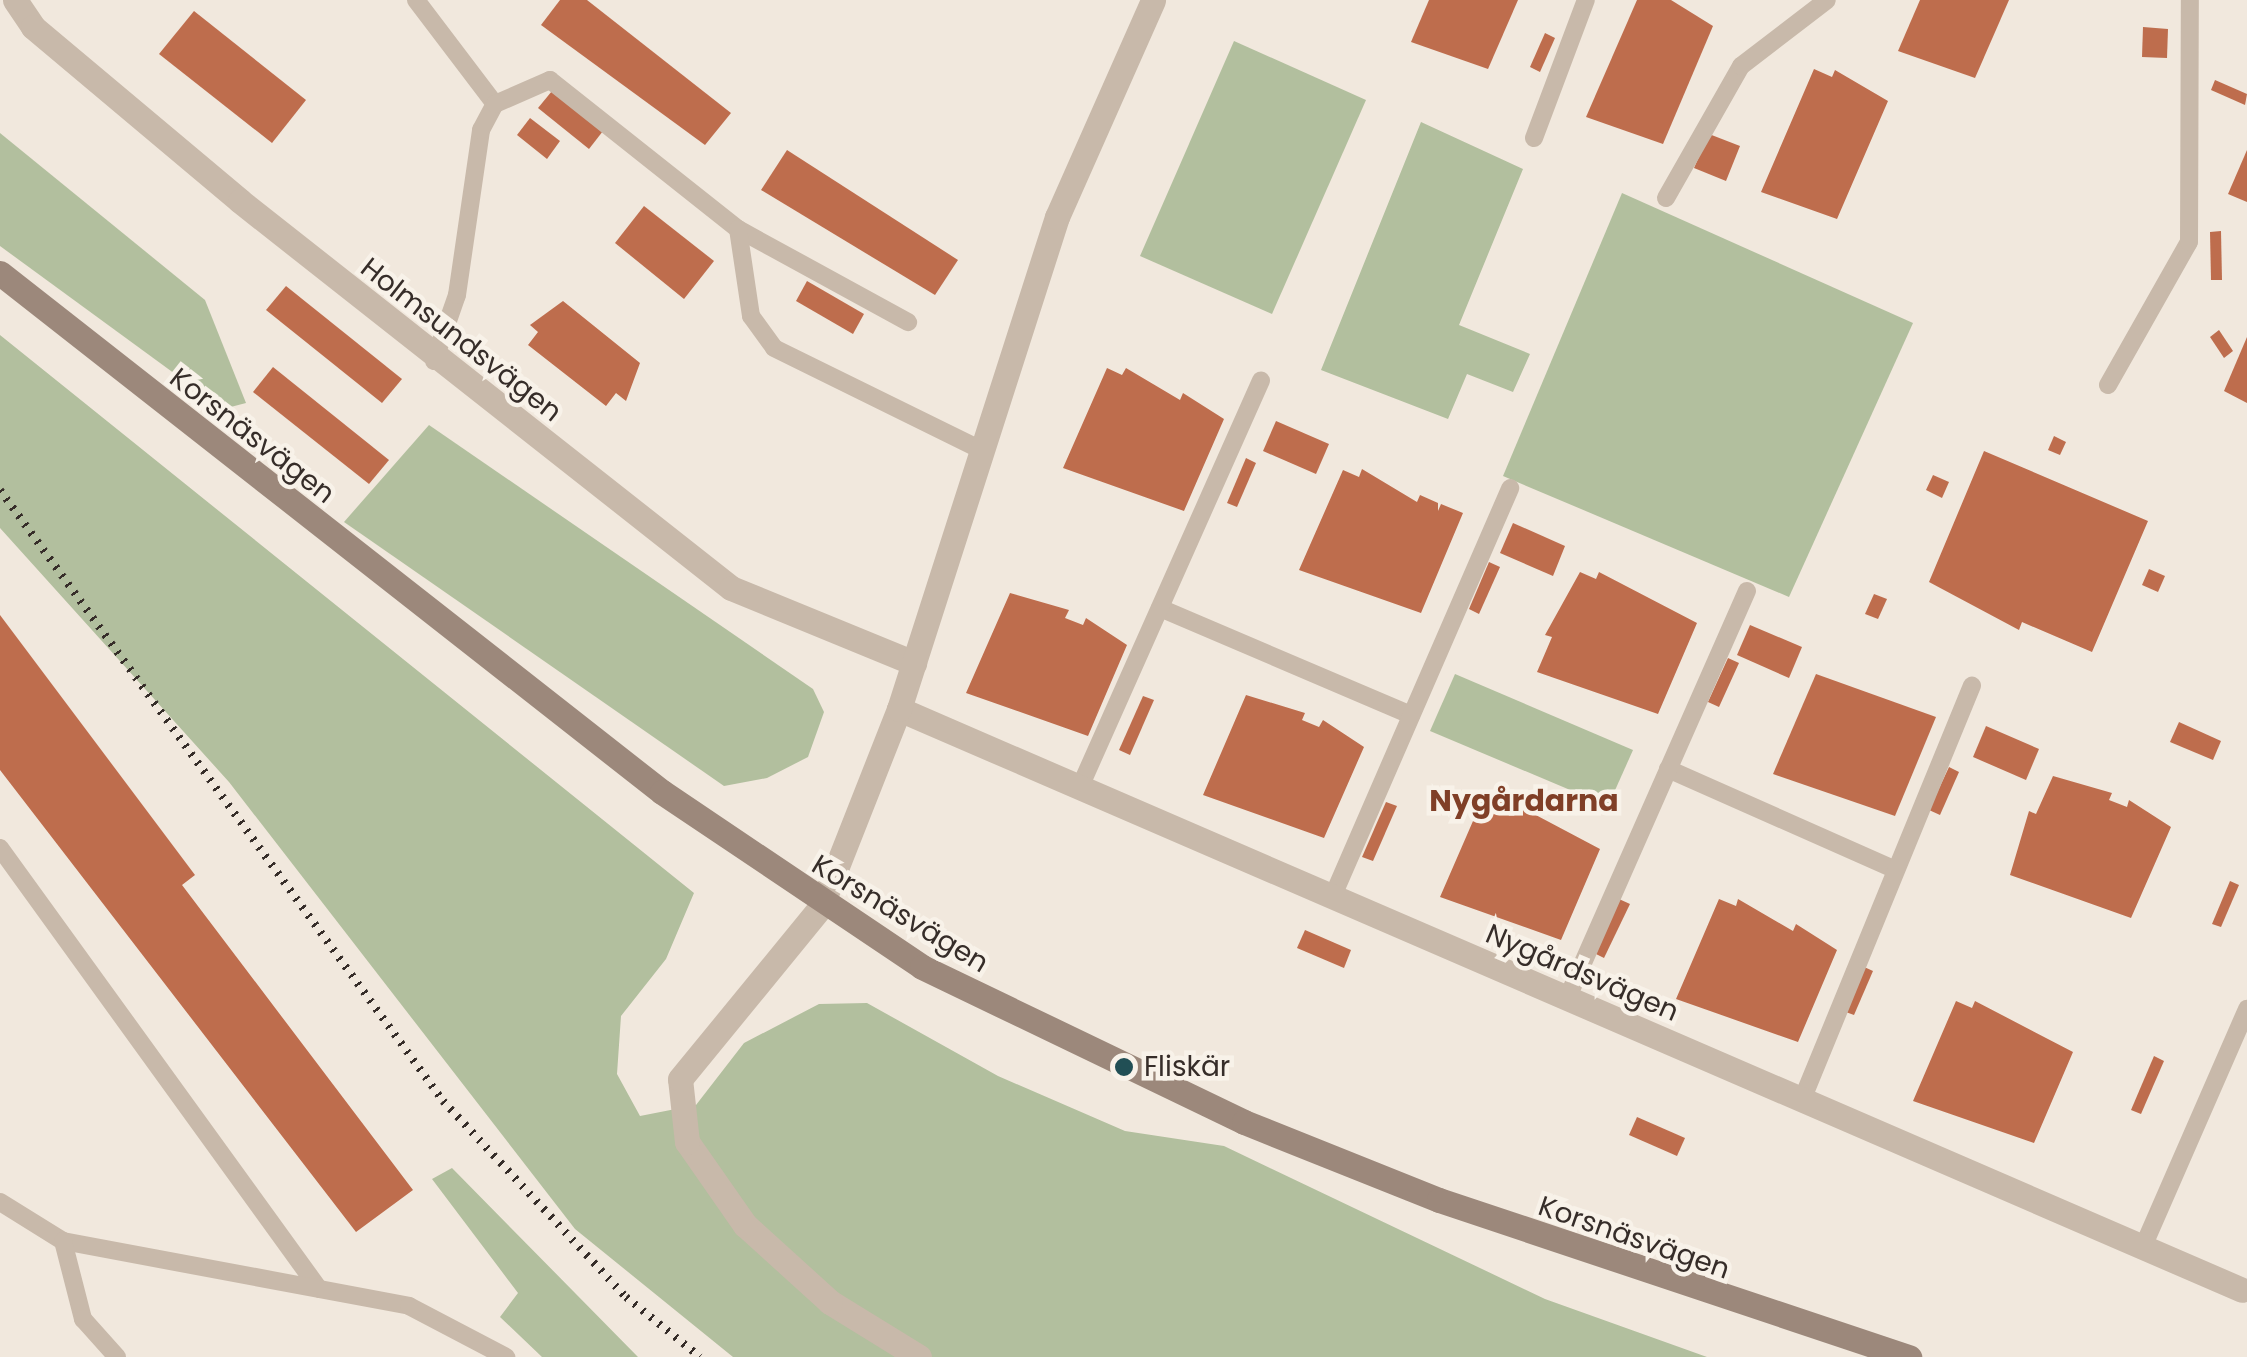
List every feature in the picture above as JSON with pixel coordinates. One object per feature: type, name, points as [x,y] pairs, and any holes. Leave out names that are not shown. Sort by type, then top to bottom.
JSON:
[{"type":"street","name":"Holmsundsvägen","points":[[15,0],[33,27],[434,360],[731,588],[914,663]]},
{"type":"street","points":[[919,1357],[830,1302],[745,1225],[687,1142],[678,1112],[680,1079],[697,1050],[821,907],[899,709],[1057,217],[1153,0]]},
{"type":"street","name":"Korsnäsvägen","points":[[0,273],[821,907],[922,967],[1244,1122],[1582,1254],[1910,1357]]},
{"type":"street","name":"Nygårdsvägen","points":[[899,709],[2242,1290]]},
{"type":"lane","points":[[416,0],[494,104]]},
{"type":"lane","points":[[1534,138],[1586,0]]},
{"type":"lane","points":[[1666,198],[1742,66],[1827,0]]},
{"type":"lane","points":[[2108,385],[2189,242],[2190,0]]},
{"type":"lane","points":[[434,360],[457,295],[481,130],[494,104],[565,83],[738,229],[908,322]]},
{"type":"lane","points":[[738,229],[751,316],[774,348],[982,451]]},
{"type":"lane","points":[[1080,787],[1262,381]]},
{"type":"lane","points":[[1332,898],[1510,488]]},
{"type":"lane","points":[[1566,999],[1746,591]]},
{"type":"lane","points":[[1160,608],[1411,715]]},
{"type":"lane","points":[[1802,1100],[1972,685]]},
{"type":"lane","points":[[1668,768],[1896,870]]},
{"type":"lane","points":[[0,848],[319,1289]]},
{"type":"lane","points":[[2143,1247],[2247,1009]]},
{"type":"lane","points":[[0,1202],[64,1241],[409,1306],[506,1357]]},
{"type":"lane","points":[[64,1241],[83,1319],[117,1357]]},
{"type":"green space","points":[[1234,41],[1366,100],[1272,314],[1140,256]]},
{"type":"green space","points":[[1421,122],[1523,169],[1459,325],[1530,354],[1513,392],[1467,374],[1448,419],[1321,370]]},
{"type":"green space","points":[[0,133],[205,300],[246,403],[223,409],[0,246]]},
{"type":"green space","points":[[1622,193],[1913,323],[1789,597],[1503,476]]},
{"type":"green space","points":[[0,335],[694,893],[666,959],[621,1016],[617,1074],[640,1116],[696,1105],[744,1043],[819,1004],[867,1003],[998,1076],[1125,1131],[1224,1146],[1545,1299],[1707,1357],[733,1357],[575,1229],[229,782],[0,528]]},
{"type":"green space","points":[[429,425],[813,689],[824,712],[808,757],[767,778],[724,786],[344,522]]},
{"type":"green space","points":[[1455,674],[1633,750],[1608,806],[1430,731]]},
{"type":"green space","points":[[452,1168],[638,1357],[542,1357],[500,1317],[518,1293],[432,1179]]},
{"type":"building","points":[[560,0],[587,0],[731,113],[705,145],[541,25]]},
{"type":"building","points":[[1429,0],[1518,0],[1488,69],[1411,42]]},
{"type":"building","points":[[1637,0],[1671,0],[1713,26],[1663,144],[1586,117]]},
{"type":"building","points":[[1920,0],[2009,0],[1975,78],[1898,51]]},
{"type":"building","points":[[194,11],[306,100],[272,143],[159,54]]},
{"type":"building","points":[[2143,27],[2168,29],[2167,58],[2142,57]]},
{"type":"building","points":[[1545,33],[1555,38],[1540,72],[1530,67]]},
{"type":"building","points":[[1814,69],[1832,77],[1835,70],[1888,101],[1837,219],[1761,192]]},
{"type":"building","points":[[2215,80],[2247,94],[2245,105],[2211,90]]},
{"type":"building","points":[[552,91],[603,131],[589,149],[538,108]]},
{"type":"building","points":[[530,118],[560,141],[547,159],[517,135]]},
{"type":"building","points":[[1709,134],[1740,146],[1726,181],[1694,168]]},
{"type":"building","points":[[787,150],[958,260],[935,295],[761,190]]},
{"type":"building","points":[[2247,150],[2247,202],[2228,194]]},
{"type":"building","points":[[644,206],[714,261],[684,299],[615,243]]},
{"type":"building","points":[[2221,231],[2222,280],[2211,280],[2210,232]]},
{"type":"building","points":[[807,281],[864,314],[853,334],[796,301]]},
{"type":"building","points":[[286,286],[402,379],[382,403],[266,310]]},
{"type":"building","points":[[563,301],[640,363],[626,401],[616,393],[606,406],[528,345],[538,332],[530,325]]},
{"type":"building","points":[[2219,330],[2233,351],[2224,358],[2210,337]]},
{"type":"building","points":[[2247,337],[2247,403],[2224,391]]},
{"type":"building","points":[[273,367],[389,460],[369,484],[253,392]]},
{"type":"building","points":[[1107,368],[1122,375],[1126,368],[1180,400],[1183,393],[1224,419],[1184,511],[1063,468]]},
{"type":"building","points":[[1276,421],[1329,444],[1316,474],[1263,451]]},
{"type":"building","points":[[2054,436],[2066,442],[2060,455],[2048,450]]},
{"type":"building","points":[[1984,451],[2148,521],[2092,652],[2022,622],[2019,630],[1929,582]]},
{"type":"building","points":[[1246,458],[1256,463],[1237,507],[1227,503]]},
{"type":"building","points":[[1362,469],[1417,502],[1420,495],[1438,503],[1438,511],[1441,504],[1463,513],[1421,613],[1299,570],[1343,470],[1359,477]]},
{"type":"building","points":[[1933,475],[1949,482],[1942,498],[1926,490]]},
{"type":"building","points":[[1513,523],[1565,546],[1553,576],[1500,553]]},
{"type":"building","points":[[1489,562],[1500,567],[1479,614],[1469,609]]},
{"type":"building","points":[[2149,569],[2165,576],[2158,592],[2142,585]]},
{"type":"building","points":[[1580,572],[1596,579],[1599,572],[1697,623],[1658,714],[1537,672],[1552,637],[1545,635]]},
{"type":"building","points":[[1010,593],[1069,610],[1065,618],[1083,625],[1086,618],[1127,645],[1088,736],[966,693]]},
{"type":"building","points":[[1874,594],[1887,599],[1878,619],[1865,614]]},
{"type":"building","points":[[0,615],[195,875],[182,885],[413,1190],[356,1232],[0,770]]},
{"type":"building","points":[[1750,625],[1802,647],[1789,678],[1737,655]]},
{"type":"building","points":[[1728,658],[1739,663],[1719,707],[1708,702]]},
{"type":"building","points":[[1816,674],[1936,717],[1895,816],[1773,774]]},
{"type":"building","points":[[1246,695],[1305,713],[1302,720],[1319,727],[1323,720],[1364,747],[1324,838],[1203,795]]},
{"type":"building","points":[[1143,696],[1154,700],[1130,755],[1119,750]]},
{"type":"building","points":[[2179,722],[2221,741],[2213,760],[2170,742]]},
{"type":"building","points":[[1986,726],[2039,749],[2026,780],[1973,757]]},
{"type":"building","points":[[1949,767],[1959,772],[1940,815],[1929,810]]},
{"type":"building","points":[[2053,776],[2112,793],[2109,800],[2127,807],[2129,800],[2171,827],[2131,918],[2010,875],[2029,811],[2036,814]]},
{"type":"building","points":[[1502,797],[1600,849],[1561,940],[1440,897],[1483,798],[1499,805]]},
{"type":"building","points":[[1386,802],[1397,806],[1373,861],[1362,857]]},
{"type":"building","points":[[2230,881],[2239,885],[2221,927],[2212,924]]},
{"type":"building","points":[[1619,899],[1630,904],[1604,958],[1594,953]]},
{"type":"building","points":[[1719,899],[1736,906],[1738,899],[1793,931],[1796,924],[1837,950],[1798,1042],[1676,999]]},
{"type":"building","points":[[1305,930],[1351,950],[1344,968],[1297,948]]},
{"type":"building","points":[[1862,966],[1873,971],[1854,1015],[1843,1011]]},
{"type":"building","points":[[1956,1001],[1972,1008],[1975,1001],[2073,1052],[2034,1143],[1913,1101]]},
{"type":"building","points":[[2154,1056],[2164,1061],[2141,1114],[2131,1110]]},
{"type":"building","points":[[1637,1117],[1685,1138],[1677,1156],[1629,1135]]},
{"type":"railway","points":[[0,490],[443,1101],[626,1297],[700,1357]]},
{"type":"place","name":"Fliskär","points":[[1124,1067]]},
{"type":"district","name":"Nygårdarna","points":[[1524,801]]}]
